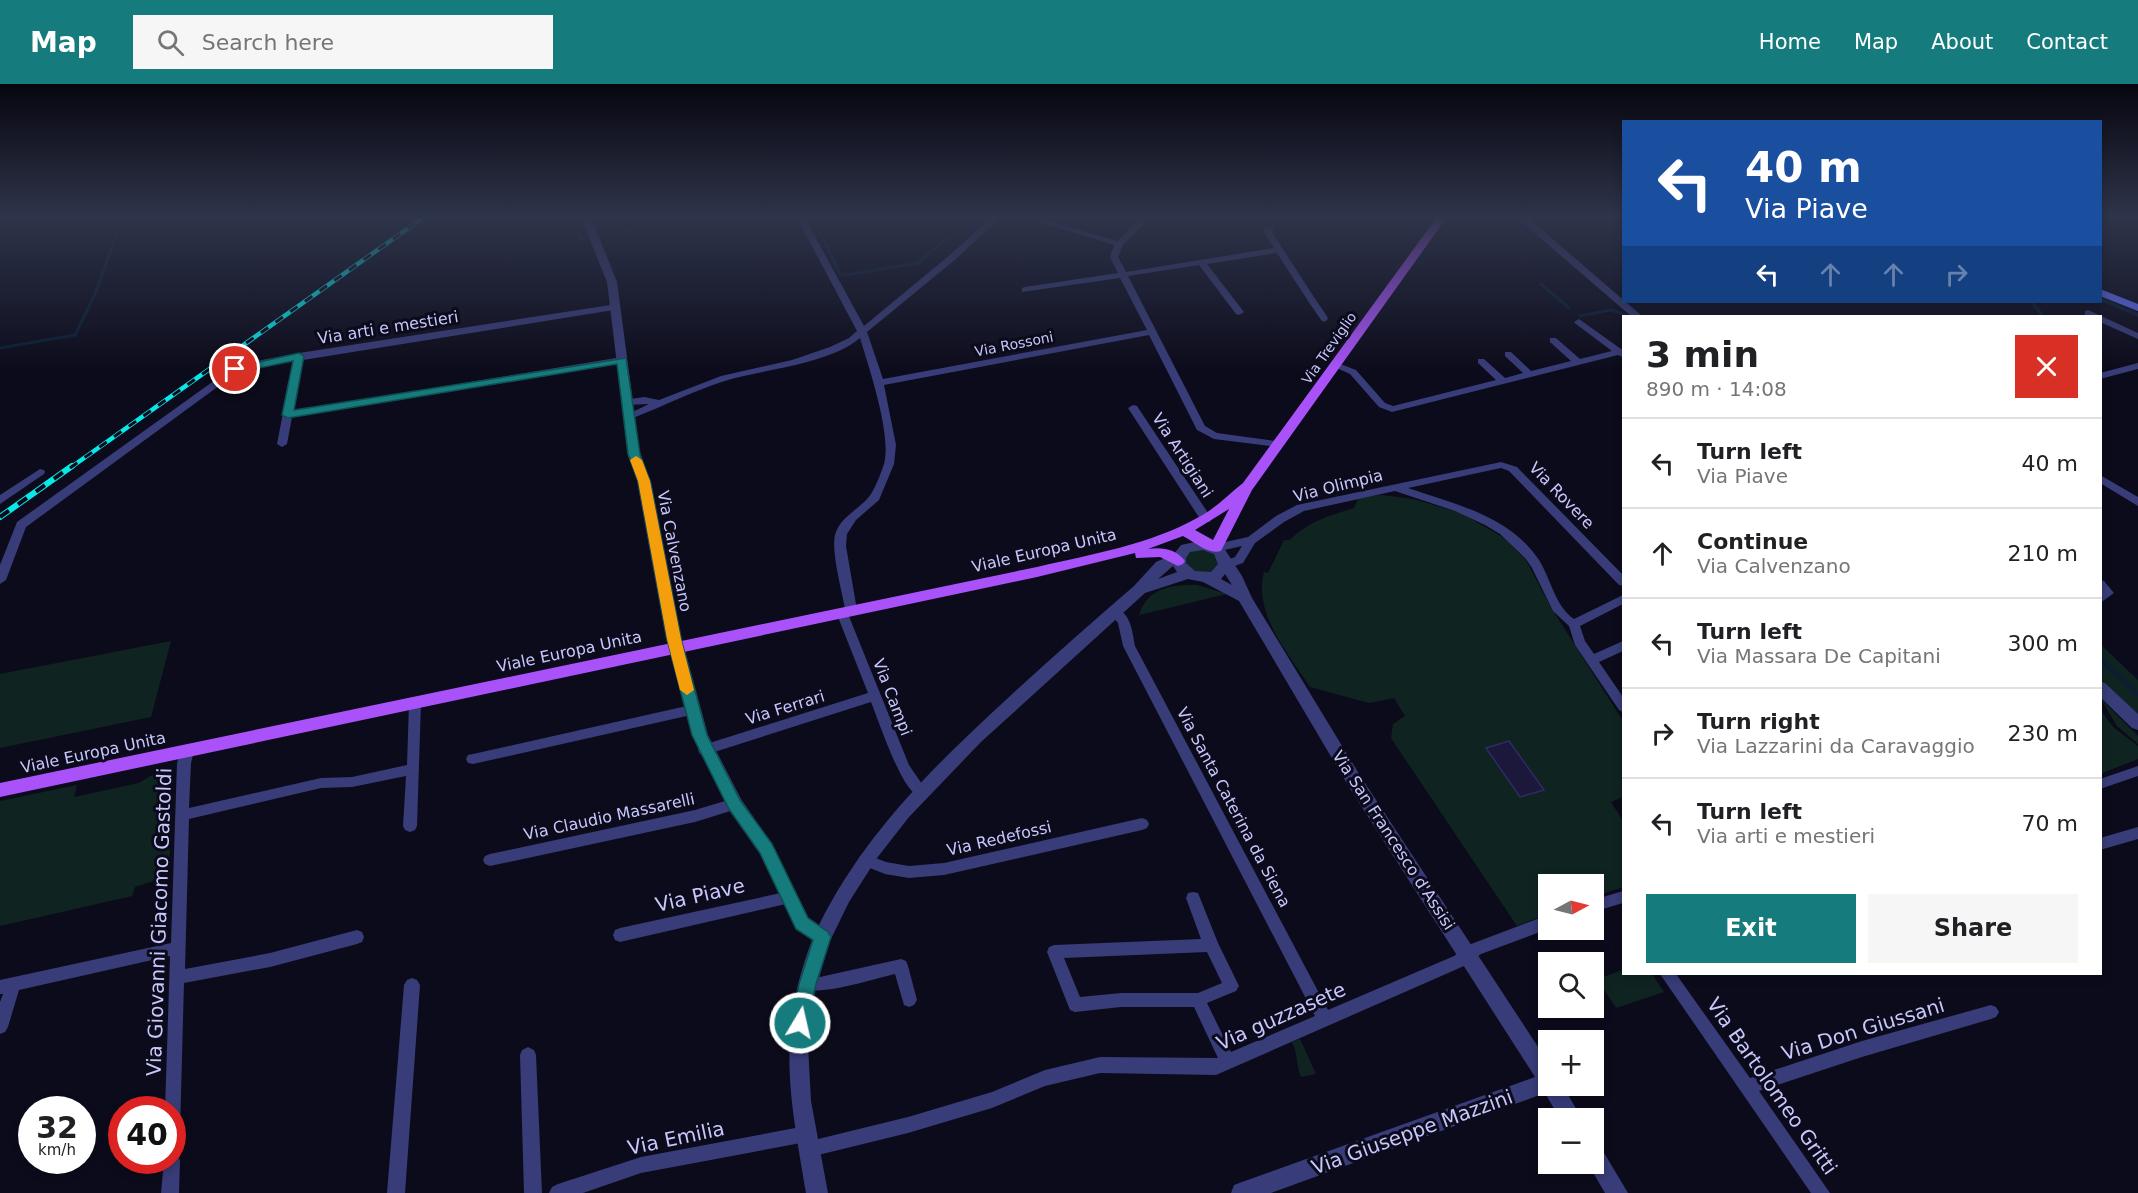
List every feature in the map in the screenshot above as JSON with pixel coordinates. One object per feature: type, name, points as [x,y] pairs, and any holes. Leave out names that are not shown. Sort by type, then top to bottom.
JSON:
[{"type":"main road","name":"Via Treviglio","points":[[1262,467],[1405,269]]},
{"type":"main road","points":[[2102,293],[2138,308]]},
{"type":"main road","name":"Viale Europa Unita","points":[[0,790],[1037,572],[1143,546],[1184,531],[1206,519],[1248,486],[1262,467]]},
{"type":"main road","points":[[1037,572],[1062,572],[1156,551],[1175,557],[1184,531],[1213,547],[1248,486]]},
{"type":"street","name":"Via Calvenzano","points":[[607,269],[617,307],[634,454],[644,481],[676,647]]},
{"type":"street","points":[[828,269],[862,331],[879,383]]},
{"type":"street","points":[[628,409],[643,412],[657,403],[724,378],[815,356],[852,340],[938,269]]},
{"type":"street","points":[[1120,269],[1154,332],[1167,367],[1204,431],[1214,436],[1279,444]]},
{"type":"street","points":[[1025,290],[1160,269]]},
{"type":"street","points":[[1206,269],[1239,312]]},
{"type":"street","points":[[1292,269],[1324,318]]},
{"type":"street","points":[[1582,269],[1636,315]]},
{"type":"street","name":"Via arti e mestieri","points":[[0,580],[17,530],[27,520],[235,369],[299,356],[617,307]]},
{"type":"street","points":[[2102,320],[2138,336]]},
{"type":"street","points":[[1579,322],[1622,352]]},
{"type":"street","name":"Via Rossoni","points":[[879,383],[1154,332]]},
{"type":"street","points":[[1553,340],[1578,362]]},
{"type":"street","points":[[1335,365],[1353,372],[1382,405],[1392,409],[1622,352]]},
{"type":"street","points":[[1508,354],[1530,375]]},
{"type":"street","points":[[282,444],[299,356]]},
{"type":"street","points":[[288,415],[622,360]]},
{"type":"street","points":[[1481,361],[1503,381]]},
{"type":"street","points":[[2102,375],[2138,366]]},
{"type":"street","name":"Via Campi","points":[[879,383],[891,445],[889,464],[875,497],[852,517],[841,534],[846,611],[875,696],[903,767],[920,790]]},
{"type":"street","name":"Via Artigiani","points":[[1133,408],[1206,519]]},
{"type":"street","name":"Via Rovere","points":[[1392,487],[1497,465],[1510,467],[1622,581]]},
{"type":"street","points":[[0,500],[40,472]]},
{"type":"street","points":[[2102,479],[2137,501]]},
{"type":"street","name":"Via Olimpia","points":[[1213,547],[1251,540],[1301,508],[1392,487],[1470,512],[1504,532],[1529,555],[1540,570],[1561,615],[1574,624],[1579,642],[1622,706]]},
{"type":"street","name":"Via Olimpia","points":[[1226,565],[1239,560],[1251,540]]},
{"type":"street","points":[[817,1193],[808,1141],[798,1044],[807,984],[822,937],[833,912],[865,860],[920,790],[1119,616],[1139,590],[1175,557],[1199,544],[1213,547],[1222,554],[1226,565],[1220,573],[1206,578]]},
{"type":"street","points":[[1175,557],[1188,574]]},
{"type":"street","name":"Via San Francesco d'Assisi","points":[[1226,565],[1235,576],[1244,597],[1355,782],[1538,1065]]},
{"type":"street","points":[[1139,590],[1188,574],[1206,578],[1244,597]]},
{"type":"street","points":[[2102,586],[2108,593],[2102,598]]},
{"type":"street","points":[[1574,624],[1622,600]]},
{"type":"street","name":"Via Santa Caterina da Siena","points":[[1119,616],[1129,646],[1325,1020]]},
{"type":"street","points":[[1592,661],[1622,646]]},
{"type":"street","points":[[676,647],[705,750],[735,804],[766,849],[802,923],[822,937]]},
{"type":"street","points":[[2102,689],[2138,724]]},
{"type":"street","name":"Via Ferrari","points":[[705,750],[875,696]]},
{"type":"street","points":[[410,826],[415,703]]},
{"type":"street","points":[[473,759],[692,710]]},
{"type":"street","name":"Via Giovanni Giacomo Gastoldi","points":[[173,1096],[187,751]]},
{"type":"street","points":[[183,814],[321,783],[352,782],[413,769]]},
{"type":"street","points":[[2102,783],[2138,771]]},
{"type":"street","name":"Via Claudio Massarelli","points":[[490,860],[695,816],[735,804]]},
{"type":"street","name":"Via Redefossi","points":[[865,860],[885,868],[909,872],[944,869],[1142,824]]},
{"type":"street","points":[[2102,843],[2138,833]]},
{"type":"street","name":"Via Piave","points":[[620,935],[790,897]]},
{"type":"street","points":[[1193,898],[1211,945],[1231,986],[1197,1000],[1121,1000],[1075,1005],[1054,952],[1211,945]]},
{"type":"street","name":"Via guzzasete","points":[[808,1141],[918,1122],[992,1100],[1045,1078],[1100,1065],[1208,1068],[1228,1063],[1469,956],[1476,949],[1538,926]]},
{"type":"street","points":[[177,977],[270,960],[357,937]]},
{"type":"street","points":[[0,1027],[7,986],[178,948]]},
{"type":"street","points":[[807,984],[824,984],[901,966],[909,1000]]},
{"type":"street","name":"Via Bartolomeo Gritti","points":[[1669,975],[1821,1193]]},
{"type":"street","points":[[396,1193],[412,985]]},
{"type":"street","points":[[1197,1000],[1228,1063]]},
{"type":"street","name":"Via Don Giussani","points":[[1747,1087],[1862,1049],[1991,1012]]},
{"type":"street","points":[[528,1055],[533,1193]]},
{"type":"street","name":"Via Giuseppe Mazzini","points":[[1242,1193],[1538,1085]]},
{"type":"street","name":"Via Emilia","points":[[558,1193],[641,1165],[808,1141]]},
{"type":"street","points":[[1604,1171],[1617,1193]]},
{"type":"street","points":[[170,1193],[171,1174]]},
{"type":"green space","points":[[1382,495],[1413,499],[1461,513],[1504,538],[1526,560],[1550,606],[1622,719],[1622,797],[1611,802],[1622,819],[1622,887],[1604,893],[1604,874],[1538,874],[1538,918],[1517,926],[1391,738],[1393,724],[1405,716],[1394,698],[1369,703],[1310,687],[1283,647],[1268,618],[1262,588],[1264,572],[1268,573],[1284,540],[1290,540],[1304,528],[1320,520],[1354,508],[1359,497]]},
{"type":"green space","points":[[1190,550],[1210,550],[1220,558],[1218,569],[1206,575],[1187,569],[1183,555]]},
{"type":"green space","points":[[1197,585],[1227,594],[1139,615],[1148,598],[1154,593],[1170,587]]},
{"type":"green space","points":[[171,641],[151,717],[0,748],[0,674]]},
{"type":"green space","points":[[2102,646],[2138,680],[2138,693],[2102,659]]},
{"type":"green space","points":[[2102,663],[2138,697],[2138,715],[2102,681]]},
{"type":"green space","points":[[2102,700],[2138,736],[2138,744],[2117,726]]},
{"type":"green space","points":[[2102,712],[2113,727],[2138,746],[2138,759],[2102,773]]},
{"type":"green space","points":[[162,769],[167,772],[172,770],[169,876],[135,887],[132,896],[0,926],[0,801],[77,785],[74,797],[139,783]]},
{"type":"green space","points":[[1622,970],[1622,975],[1653,975],[1664,992],[1616,1008],[1604,990],[1604,977]]},
{"type":"green space","points":[[1300,1039],[1316,1074],[1301,1077],[1292,1042]]},
{"type":"building","points":[[1509,741],[1544,790],[1520,797],[1486,748]]},
{"type":"waterway","points":[[0,348],[75,335],[104,269]]},
{"type":"waterway","points":[[838,269],[840,274],[846,275],[883,269]]},
{"type":"waterway","points":[[1541,284],[1569,308]]},
{"type":"waterway","points":[[2102,300],[2138,315]]},
{"type":"waterway","points":[[2033,303],[2042,315]]},
{"type":"waterway","points":[[1580,316],[1611,310],[1626,315]]},
{"type":"waterway","points":[[2102,660],[2138,695]]},
{"type":"railway","points":[[70,468],[351,269]]},
{"type":"railway","points":[[0,517],[72,466]]},
{"type":"slow traffic","points":[[636,460],[644,481],[674,639],[687,690]]},
{"type":"route","points":[[235,369],[299,356],[288,415],[622,360],[634,454],[644,481],[674,639],[705,750],[735,804],[766,849],[802,923],[808,930],[822,937],[807,984],[800,1023]]}]
